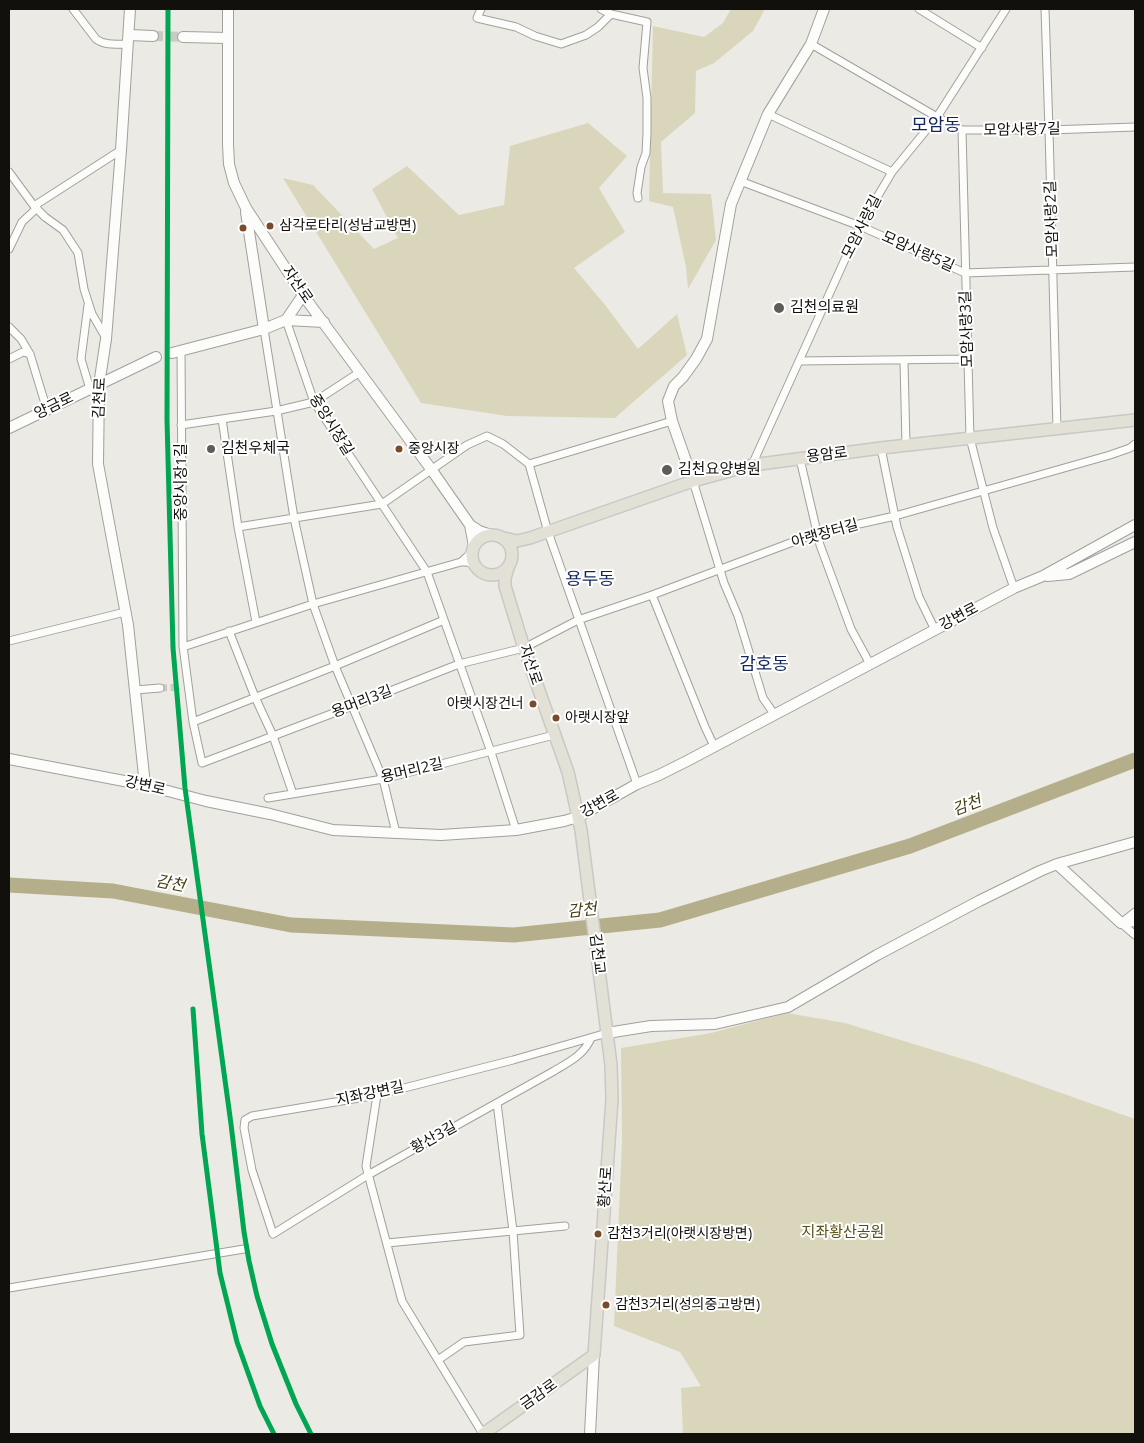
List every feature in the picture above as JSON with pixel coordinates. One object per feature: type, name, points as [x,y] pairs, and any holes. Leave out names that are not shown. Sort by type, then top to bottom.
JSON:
[{"type":"main road","name":"용암로","points":[[530,538],[693,481],[752,465],[906,445],[1135,420]]},
{"type":"main road","points":[[508,568],[498,574],[491,575],[485,574],[475,565],[472,559],[473,549],[478,540],[484,536],[491,535],[498,535],[517,541],[530,538]]},
{"type":"main road","points":[[504,538],[512,549],[512,556]]},
{"type":"main road","points":[[505,586],[505,578],[512,556],[517,548],[530,538]]},
{"type":"main road","points":[[491,575],[500,580],[505,586]]},
{"type":"main road","name":"자산로","points":[[505,586],[524,648],[568,772],[581,830]]},
{"type":"main road","name":"김천교","points":[[581,830],[605,1018]]},
{"type":"main road","name":"황산로","points":[[594,1356],[612,1099],[611,1065],[605,1018]]},
{"type":"main road","name":"금감로","points":[[483,1434],[594,1356]]},
{"type":"street","points":[[73,9],[100,43],[107,44],[153,36]]},
{"type":"street","name":"김천로","points":[[130,9],[106,339],[95,387],[98,464],[125,612],[145,785]]},
{"type":"street","name":"자산로","points":[[228,9],[228,144],[229,162],[234,183],[246,208],[303,295],[432,469],[470,525]]},
{"type":"street","points":[[481,9],[477,18],[516,27],[535,36],[561,44],[586,35],[598,27],[611,14]]},
{"type":"street","points":[[601,9],[611,14],[646,22],[643,68],[647,98],[647,133],[646,153],[637,193],[638,198]]},
{"type":"street","points":[[774,714],[764,698],[738,616],[719,570],[693,481],[672,422],[668,401],[674,386],[683,377],[707,339],[731,204],[740,181],[768,114],[811,44],[824,9]]},
{"type":"street","points":[[919,9],[982,48]]},
{"type":"street","name":"모암사랑길","points":[[752,465],[860,226],[892,172],[936,117],[1006,9]]},
{"type":"street","name":"모암사랑2길","points":[[1045,9],[1057,429]]},
{"type":"street","points":[[183,37],[228,38]]},
{"type":"street","name":"모암사랑7길","points":[[811,44],[936,117],[962,130],[1049,130],[1135,126]]},
{"type":"street","points":[[768,114],[892,172]]},
{"type":"street","name":"모암사랑3길","points":[[962,130],[970,438],[983,491],[1014,588]]},
{"type":"street","points":[[9,249],[22,222],[36,207],[121,150]]},
{"type":"street","points":[[9,172],[45,217],[63,230],[78,253],[88,302],[92,314],[106,339]]},
{"type":"street","name":"모암사랑5길","points":[[740,181],[860,226],[965,273],[1135,267]]},
{"type":"street","points":[[246,208],[294,518],[313,604],[336,666],[383,779],[396,834]]},
{"type":"street","points":[[286,320],[303,295]]},
{"type":"street","points":[[88,302],[80,359],[95,387],[156,357]]},
{"type":"street","points":[[176,351],[264,329],[286,320],[324,322]]},
{"type":"street","name":"중앙시장길","points":[[286,320],[314,402],[427,572],[491,752],[516,830]]},
{"type":"street","points":[[9,327],[21,338],[30,354],[47,410]]},
{"type":"street","name":"중앙시장1길","points":[[176,351],[181,425],[185,687],[202,763]]},
{"type":"street","points":[[9,359],[23,352],[30,354]]},
{"type":"street","points":[[799,362],[968,359]]},
{"type":"street","points":[[904,361],[906,445]]},
{"type":"street","points":[[181,425],[276,411],[314,402],[360,372]]},
{"type":"street","name":"양금로","points":[[9,428],[95,387]]},
{"type":"street","points":[[222,419],[238,527],[256,622]]},
{"type":"street","points":[[529,464],[672,422]]},
{"type":"street","points":[[238,527],[382,504],[467,445],[487,436],[503,444],[529,464],[548,532],[637,784]]},
{"type":"street","name":"아랫장터길","points":[[524,648],[579,620],[652,595],[817,533],[895,516],[1110,455],[1130,448],[1135,444]]},
{"type":"street","points":[[881,448],[895,516],[919,597],[935,630]]},
{"type":"street","points":[[800,458],[820,545],[851,629],[870,664]]},
{"type":"street","points":[[470,525],[479,532],[491,535]]},
{"type":"street","points":[[462,562],[473,549],[470,525]]},
{"type":"street","name":"강변로","points":[[9,759],[145,785],[206,802],[270,814],[333,830],[441,835],[516,830],[564,822],[578,817],[637,784],[659,775],[1014,588],[1044,576],[1135,525]]},
{"type":"street","points":[[1044,576],[1069,574],[1135,542]]},
{"type":"street","points":[[183,647],[313,604],[462,562],[475,565]]},
{"type":"street","points":[[652,595],[714,746]]},
{"type":"street","points":[[9,641],[125,612]]},
{"type":"street","points":[[193,722],[336,666],[444,620]]},
{"type":"street","points":[[229,632],[273,736],[293,794]]},
{"type":"street","name":"용머리3길","points":[[202,763],[459,664],[524,648]]},
{"type":"street","points":[[135,690],[160,688]]},
{"type":"street","name":"용머리2길","points":[[268,798],[383,779],[554,735]]},
{"type":"street","points":[[608,1033],[651,1026],[715,1024],[788,1007],[877,955],[980,901],[1057,864],[1135,842]]},
{"type":"street","points":[[1057,864],[1135,935]]},
{"type":"street","points":[[1121,923],[1135,912]]},
{"type":"street","points":[[1121,923],[1135,921]]},
{"type":"street","name":"지좌강변길","points":[[273,1234],[252,1170],[244,1128],[245,1120],[252,1116],[377,1094],[513,1060],[608,1033]]},
{"type":"street","name":"황산3길","points":[[273,1234],[368,1175],[554,1072],[582,1053],[587,1048],[591,1038]]},
{"type":"street","points":[[377,1094],[366,1166],[402,1301],[483,1434]]},
{"type":"street","points":[[438,1360],[464,1342],[520,1335],[513,1231],[497,1103]]},
{"type":"street","points":[[387,1243],[565,1226]]},
{"type":"street","points":[[9,1288],[244,1248]]},
{"type":"street","name":"황산로","points":[[590,1434],[594,1356]]},
{"type":"street","name":"황산로","points":[[594,1356],[597,1434]]},
{"type":"green space","points":[[731,9],[765,9],[753,31],[714,63],[696,71],[695,113],[661,142],[663,193],[711,194],[716,240],[688,289],[686,267],[673,207],[649,201],[653,26],[704,37],[723,23]]},
{"type":"green space","points":[[588,123],[627,156],[599,188],[625,232],[574,268],[606,306],[638,349],[677,314],[687,355],[615,418],[507,416],[421,403],[283,178],[313,185],[374,249],[398,238],[372,189],[407,166],[459,215],[504,205],[510,146]]},
{"type":"green space","name":"지좌황산공원","points":[[787,1013],[845,1023],[979,1064],[1135,1119],[1135,1434],[683,1434],[681,1388],[701,1386],[680,1352],[614,1326],[622,1141],[621,1048],[711,1033]]},
{"type":"waterway","name":"감천","points":[[9,885],[113,891],[291,925],[514,935],[660,920],[910,846],[1135,760]]},
{"type":"tunnel","points":[[153,36],[183,37]]},
{"type":"tunnel","points":[[160,688],[181,687]]},
{"type":"transit line","points":[[168,9],[167,420],[173,648],[185,788],[249,1261],[257,1296],[272,1344],[296,1404],[311,1434]]},
{"type":"transit line","points":[[193,1009],[202,1134],[220,1273],[237,1342],[260,1406],[274,1434]]},
{"type":"place","name":"삼각로타리(성남교방면)","points":[[270,226]]},
{"type":"place","name":"김천의료원","points":[[779,308]]},
{"type":"place","name":"김천우체국","points":[[211,449]]},
{"type":"place","name":"중앙시장","points":[[399,449]]},
{"type":"place","name":"김천요양병원","points":[[667,470]]},
{"type":"place","name":"아랫시장건너","points":[[533,704]]},
{"type":"place","name":"아랫시장앞","points":[[556,718]]},
{"type":"place","name":"감천3거리(아랫시장방면)","points":[[598,1234]]},
{"type":"place","name":"감천3거리(성의중고방면)","points":[[606,1305]]},
{"type":"district","name":"모암동","points":[[936,126]]},
{"type":"district","name":"용두동","points":[[590,580]]},
{"type":"district","name":"감호동","points":[[764,665]]}]
